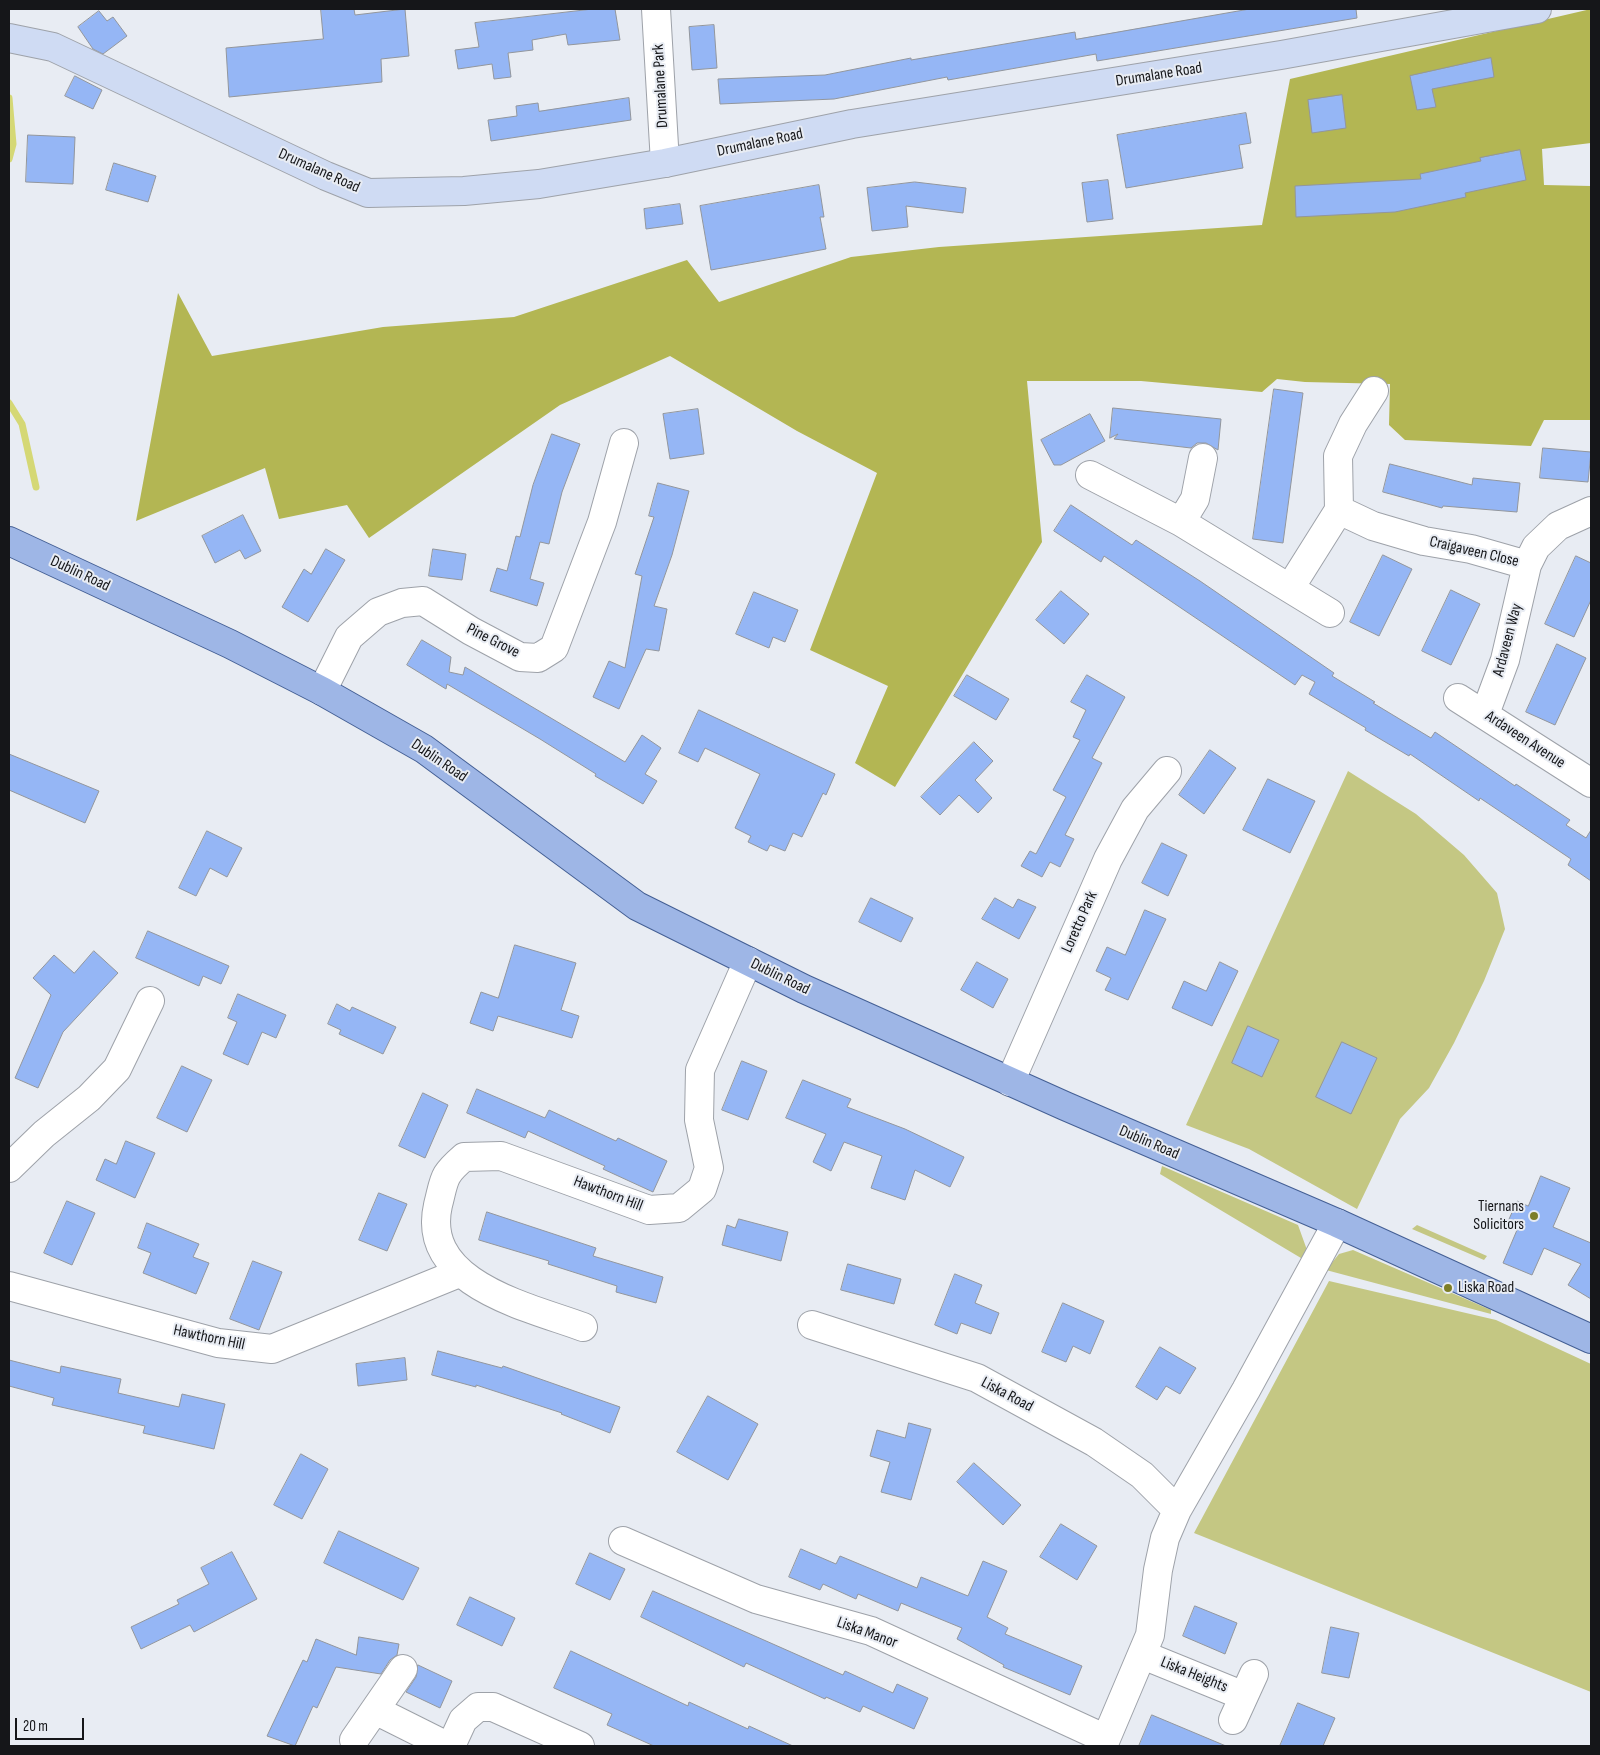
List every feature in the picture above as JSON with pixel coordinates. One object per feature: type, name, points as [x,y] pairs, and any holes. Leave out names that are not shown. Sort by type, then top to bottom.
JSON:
[{"type":"main road","name":"Drumalane Road","points":[[9,38],[53,47],[326,176],[368,193],[455,192],[539,184],[665,163],[852,124],[1281,55],[1537,9]]},
{"type":"main road","name":"Dublin Road","points":[[9,541],[214,637],[322,691],[424,749],[637,906],[748,961],[1010,1082],[1337,1223],[1591,1339]]},
{"type":"street","name":"Drumalane Park","points":[[656,9],[665,163]]},
{"type":"street","points":[[1290,588],[1339,510],[1338,456],[1353,424],[1374,391]]},
{"type":"street","name":"Pine Grove","points":[[322,691],[349,637],[378,612],[402,603],[423,601],[471,631],[520,657],[538,658],[554,648],[602,522],[624,443]]},
{"type":"street","points":[[1181,522],[1195,499],[1203,458]]},
{"type":"street","points":[[1090,475],[1181,522],[1330,614]]},
{"type":"street","name":"Craigaveen Close","points":[[1339,510],[1373,526],[1424,540],[1471,549],[1527,565],[1536,547],[1558,526],[1591,511]]},
{"type":"street","name":"Ardaveen Way","points":[[1485,714],[1505,660],[1527,565]]},
{"type":"street","name":"Ardaveen Avenue","points":[[1458,698],[1591,783]]},
{"type":"street","name":"Loretto Park","points":[[1010,1082],[1108,859],[1135,809],[1167,771]]},
{"type":"street","name":"Hawthorn Hill","points":[[583,1327],[498,1296],[459,1273],[442,1252],[435,1217],[446,1173],[464,1157],[501,1156],[649,1210],[679,1208],[702,1189],[709,1168],[699,1120],[700,1070],[748,961]]},
{"type":"street","points":[[9,1168],[44,1134],[89,1098],[117,1069],[150,1001]]},
{"type":"street","points":[[1104,1743],[1150,1635],[1164,1538],[1177,1510],[1246,1390],[1337,1223]]},
{"type":"street","name":"Hawthorn Hill","points":[[9,1286],[218,1343],[272,1349],[459,1273]]},
{"type":"street","name":"Liska Road","points":[[812,1324],[977,1378],[1094,1442],[1142,1475],[1177,1510]]},
{"type":"street","name":"Liska Manor","points":[[623,1541],[756,1599],[871,1631],[1104,1743]]},
{"type":"street","name":"Liska Heights","points":[[1143,1655],[1244,1696]]},
{"type":"street","points":[[354,1740],[403,1670]]},
{"type":"street","points":[[451,1746],[463,1720],[478,1707],[493,1707],[580,1746]]},
{"type":"street","points":[[375,1710],[447,1746]]},
{"type":"green space","points":[[1348,771],[1416,814],[1464,855],[1497,893],[1505,929],[1484,981],[1454,1043],[1429,1088],[1400,1119],[1357,1209],[1249,1149],[1186,1125]]},
{"type":"green space","points":[[1162,1166],[1298,1225],[1307,1250],[1306,1261],[1160,1174]]},
{"type":"green space","points":[[1417,1225],[1487,1256],[1484,1260],[1412,1229]]},
{"type":"green space","points":[[1353,1250],[1491,1310],[1491,1314],[1326,1270],[1339,1254]]},
{"type":"green space","points":[[1329,1281],[1496,1320],[1591,1364],[1591,1692],[1194,1533]]},
{"type":"shaded area","points":[[1591,9],[1591,143],[1542,149],[1544,185],[1591,186],[1591,420],[1544,420],[1531,446],[1405,440],[1389,425],[1390,384],[1305,382],[1277,379],[1262,392],[1141,381],[1027,381],[1042,542],[895,787],[855,763],[888,686],[810,650],[877,473],[797,431],[670,356],[560,405],[369,538],[347,505],[279,519],[265,468],[136,521],[178,293],[212,356],[383,327],[514,317],[687,260],[719,302],[851,257],[939,247],[1262,225],[1290,79]]},
{"type":"building","points":[[321,9],[354,9],[355,15],[405,9],[409,56],[381,59],[382,82],[229,97],[226,48],[323,39]]},
{"type":"building","points":[[593,9],[615,9],[620,40],[568,45],[566,34],[532,40],[533,50],[508,53],[511,77],[494,79],[492,64],[458,69],[455,50],[479,47],[475,23]]},
{"type":"building","points":[[1250,9],[1356,9],[1357,18],[1097,61],[1096,54],[948,80],[947,77],[834,99],[720,104],[718,79],[825,75],[911,58],[911,60],[1075,32],[1076,39]]},
{"type":"building","points":[[99,11],[107,21],[113,17],[127,36],[103,54],[93,49],[78,27]]},
{"type":"building","points":[[714,25],[717,68],[692,70],[689,27]]},
{"type":"building","points":[[1491,58],[1494,77],[1432,89],[1436,107],[1417,110],[1410,76]]},
{"type":"building","points":[[75,76],[102,90],[93,109],[65,96]]},
{"type":"building","points":[[1342,95],[1346,128],[1312,133],[1308,100]]},
{"type":"building","points":[[629,98],[631,120],[491,141],[488,120],[517,116],[516,106],[538,103],[539,111]]},
{"type":"building","points":[[1246,113],[1251,143],[1239,145],[1243,168],[1126,188],[1117,135]]},
{"type":"building","points":[[28,135],[75,137],[73,184],[26,182]]},
{"type":"building","points":[[1520,150],[1526,180],[1465,193],[1466,197],[1395,212],[1296,217],[1295,186],[1421,179],[1420,174],[1481,161],[1480,158]]},
{"type":"building","points":[[114,163],[156,176],[148,202],[106,190]]},
{"type":"building","points":[[1108,180],[1113,219],[1087,222],[1082,183]]},
{"type":"building","points":[[915,182],[966,188],[963,213],[906,206],[908,227],[872,231],[867,188]]},
{"type":"building","points":[[819,185],[824,217],[820,217],[826,249],[711,270],[700,206]]},
{"type":"building","points":[[680,204],[683,224],[646,229],[644,209]]},
{"type":"building","points":[[1274,389],[1303,393],[1283,543],[1253,539]]},
{"type":"building","points":[[1113,408],[1221,419],[1218,450],[1206,443],[1197,443],[1191,448],[1114,439],[1118,434],[1110,438]]},
{"type":"building","points":[[698,409],[704,454],[670,459],[663,414]]},
{"type":"building","points":[[1090,414],[1105,441],[1061,465],[1054,465],[1041,440]]},
{"type":"building","points":[[552,434],[580,444],[562,492],[549,544],[540,542],[530,579],[544,583],[537,606],[490,591],[497,568],[507,571],[516,536],[520,537],[533,485]]},
{"type":"building","points":[[1543,448],[1591,452],[1588,482],[1540,478]]},
{"type":"building","points":[[1390,464],[1472,485],[1473,478],[1520,483],[1517,512],[1443,506],[1442,508],[1383,492]]},
{"type":"building","points":[[658,483],[689,491],[672,555],[654,606],[667,609],[659,651],[646,649],[619,709],[593,697],[609,661],[625,668],[642,576],[635,574],[654,517],[649,516]]},
{"type":"building","points":[[1071,505],[1132,545],[1136,540],[1200,581],[1334,673],[1332,676],[1375,702],[1373,703],[1431,738],[1435,732],[1515,786],[1516,784],[1570,820],[1566,825],[1586,838],[1591,830],[1591,881],[1568,865],[1571,859],[1480,798],[1479,801],[1410,754],[1409,756],[1365,730],[1366,728],[1309,694],[1315,682],[1302,675],[1295,685],[1104,556],[1101,562],[1054,531]]},
{"type":"building","points":[[243,515],[261,551],[245,559],[240,550],[215,563],[202,536]]},
{"type":"building","points":[[326,549],[345,560],[308,622],[282,607],[304,569],[311,574]]},
{"type":"building","points":[[433,549],[466,554],[462,580],[429,576]]},
{"type":"building","points":[[1383,555],[1412,569],[1379,636],[1350,622]]},
{"type":"building","points":[[1576,556],[1591,563],[1591,600],[1574,637],[1545,624]]},
{"type":"building","points":[[1451,590],[1480,604],[1451,665],[1422,651]]},
{"type":"building","points":[[1061,591],[1089,614],[1064,644],[1036,620]]},
{"type":"building","points":[[754,592],[798,610],[785,642],[773,637],[769,648],[736,634]]},
{"type":"building","points":[[422,640],[451,657],[449,672],[463,675],[465,667],[625,762],[642,735],[661,748],[645,774],[657,781],[643,804],[595,776],[596,774],[540,739],[447,684],[446,689],[407,665]]},
{"type":"building","points":[[1557,644],[1586,658],[1555,725],[1526,712]]},
{"type":"building","points":[[967,675],[1009,699],[996,720],[954,696]]},
{"type":"building","points":[[1087,675],[1125,697],[1092,758],[1102,763],[1065,835],[1074,839],[1060,867],[1050,862],[1042,877],[1021,866],[1030,851],[1036,854],[1066,797],[1053,790],[1080,740],[1073,737],[1086,710],[1071,702]]},
{"type":"building","points":[[699,710],[835,774],[826,795],[823,793],[802,837],[793,833],[785,851],[770,845],[767,851],[748,842],[751,836],[735,828],[760,774],[705,748],[698,762],[679,753]]},
{"type":"building","points":[[974,742],[993,761],[975,780],[992,798],[978,813],[959,795],[940,815],[921,797]]},
{"type":"building","points":[[1210,750],[1236,768],[1204,814],[1179,795]]},
{"type":"building","points":[[9,754],[99,791],[85,823],[9,790]]},
{"type":"building","points":[[1268,779],[1315,801],[1290,853],[1243,830]]},
{"type":"building","points":[[207,831],[242,848],[227,877],[210,868],[196,896],[179,888]]},
{"type":"building","points":[[1162,843],[1187,855],[1168,896],[1142,883]]},
{"type":"building","points":[[871,898],[913,918],[901,942],[859,922]]},
{"type":"building","points":[[995,898],[1013,908],[1018,899],[1036,907],[1019,939],[982,919]]},
{"type":"building","points":[[1145,910],[1166,919],[1128,1000],[1105,990],[1111,978],[1096,971],[1107,947],[1125,955]]},
{"type":"building","points":[[148,931],[229,966],[221,984],[203,976],[199,986],[136,958]]},
{"type":"building","points":[[515,945],[576,963],[561,1010],[579,1016],[572,1038],[498,1016],[493,1031],[470,1023],[481,992],[498,998]]},
{"type":"building","points":[[94,951],[118,973],[63,1032],[38,1088],[15,1078],[51,995],[33,978],[54,955],[74,973]]},
{"type":"building","points":[[977,962],[1008,979],[993,1008],[961,990]]},
{"type":"building","points":[[1220,962],[1238,971],[1212,1026],[1172,1008],[1184,981],[1206,991]]},
{"type":"building","points":[[238,994],[286,1015],[276,1038],[262,1032],[248,1065],[223,1054],[237,1022],[228,1018]]},
{"type":"building","points":[[337,1004],[350,1011],[352,1007],[396,1027],[383,1054],[339,1034],[341,1030],[328,1024]]},
{"type":"building","points":[[1248,1026],[1279,1040],[1262,1077],[1232,1063]]},
{"type":"building","points":[[1342,1042],[1377,1058],[1351,1114],[1316,1097]]},
{"type":"building","points":[[742,1061],[767,1071],[748,1120],[722,1110]]},
{"type":"building","points":[[182,1066],[212,1080],[187,1132],[157,1118]]},
{"type":"building","points":[[803,1080],[851,1099],[847,1107],[905,1129],[964,1157],[950,1187],[915,1170],[905,1200],[871,1188],[882,1156],[844,1142],[831,1171],[813,1162],[826,1134],[786,1118]]},
{"type":"building","points":[[477,1089],[545,1118],[549,1110],[616,1141],[618,1138],[667,1161],[653,1192],[603,1169],[605,1166],[528,1131],[525,1138],[467,1113]]},
{"type":"building","points":[[423,1093],[448,1105],[425,1158],[399,1146]]},
{"type":"building","points":[[126,1141],[155,1153],[135,1198],[96,1180],[105,1159],[116,1164]]},
{"type":"building","name":"Tiernans Solicitors","points":[[1541,1176],[1570,1188],[1553,1227],[1591,1243],[1591,1299],[1568,1285],[1581,1264],[1544,1248],[1532,1275],[1503,1263],[1517,1230],[1506,1226],[1517,1201],[1528,1206]]},
{"type":"building","points":[[379,1193],[407,1204],[387,1251],[359,1240]]},
{"type":"building","points":[[67,1201],[95,1213],[72,1265],[44,1253]]},
{"type":"building","points":[[487,1212],[596,1248],[593,1256],[663,1277],[656,1303],[616,1292],[617,1286],[548,1264],[549,1261],[479,1240]]},
{"type":"building","points":[[739,1219],[788,1232],[781,1261],[722,1245],[727,1225],[735,1228]]},
{"type":"building","points":[[147,1223],[199,1244],[193,1257],[209,1263],[196,1294],[143,1273],[151,1253],[138,1248]]},
{"type":"building","points":[[253,1261],[282,1272],[259,1330],[230,1319]]},
{"type":"building","points":[[848,1264],[901,1279],[894,1304],[841,1290]]},
{"type":"building","points":[[955,1274],[982,1285],[975,1303],[999,1313],[991,1334],[961,1323],[957,1334],[935,1325]]},
{"type":"building","points":[[1063,1303],[1104,1321],[1090,1354],[1073,1346],[1066,1362],[1042,1352]]},
{"type":"building","points":[[1160,1347],[1196,1368],[1180,1394],[1166,1386],[1157,1400],[1136,1387]]},
{"type":"building","points":[[438,1351],[502,1368],[503,1366],[620,1407],[610,1433],[562,1413],[476,1385],[476,1387],[432,1375]]},
{"type":"building","points":[[405,1358],[407,1380],[358,1386],[356,1364]]},
{"type":"building","points":[[9,1360],[60,1373],[61,1366],[121,1379],[118,1393],[179,1407],[182,1394],[225,1404],[214,1449],[143,1433],[145,1426],[52,1405],[54,1398],[9,1386]]},
{"type":"building","points":[[708,1396],[758,1424],[728,1480],[677,1452]]},
{"type":"building","points":[[909,1423],[931,1429],[911,1500],[881,1492],[890,1462],[870,1456],[877,1430],[905,1438]]},
{"type":"building","points":[[301,1454],[328,1469],[302,1519],[274,1505]]},
{"type":"building","points":[[974,1463],[1021,1505],[1003,1525],[957,1482]]},
{"type":"building","points":[[1061,1524],[1097,1546],[1077,1580],[1040,1557]]},
{"type":"building","points":[[339,1531],[419,1568],[403,1600],[324,1563]]},
{"type":"building","points":[[801,1549],[836,1564],[840,1556],[917,1588],[921,1577],[968,1596],[983,1561],[1007,1571],[987,1617],[1008,1628],[1005,1634],[1082,1666],[1070,1695],[1003,1667],[1004,1665],[957,1639],[962,1628],[901,1603],[898,1611],[858,1594],[856,1599],[823,1584],[820,1590],[789,1577]]},
{"type":"building","points":[[232,1552],[257,1599],[194,1632],[190,1625],[141,1649],[131,1627],[179,1604],[177,1600],[209,1584],[201,1568]]},
{"type":"building","points":[[590,1553],[625,1569],[610,1600],[576,1584]]},
{"type":"building","points":[[653,1591],[843,1675],[845,1671],[893,1693],[897,1684],[928,1698],[914,1729],[863,1706],[860,1712],[826,1697],[825,1699],[746,1663],[744,1667],[641,1617]]},
{"type":"building","points":[[470,1597],[515,1618],[502,1646],[457,1625]]},
{"type":"building","points":[[1195,1606],[1237,1623],[1225,1654],[1183,1636]]},
{"type":"building","points":[[1331,1627],[1359,1633],[1349,1678],[1322,1673]]},
{"type":"building","points":[[359,1637],[399,1644],[397,1655],[390,1660],[381,1674],[336,1667],[317,1708],[313,1706],[295,1746],[267,1736],[303,1660],[307,1662],[316,1639],[356,1655]]},
{"type":"building","points":[[571,1651],[688,1706],[689,1702],[748,1729],[749,1726],[793,1746],[654,1746],[607,1725],[612,1714],[554,1688]]},
{"type":"building","points":[[418,1665],[452,1681],[440,1708],[406,1692],[416,1677]]},
{"type":"building","points":[[1298,1703],[1335,1718],[1323,1746],[1280,1746]]},
{"type":"building","points":[[1152,1715],[1226,1746],[1139,1746]]},
{"type":"waterway","points":[[9,98],[13,144],[9,159]]},
{"type":"waterway","points":[[9,403],[22,424],[36,487]]},
{"type":"place","name":"Tiernans Solicitors","points":[[1534,1216]]},
{"type":"place","name":"Liska Road","points":[[1448,1288]]}]
